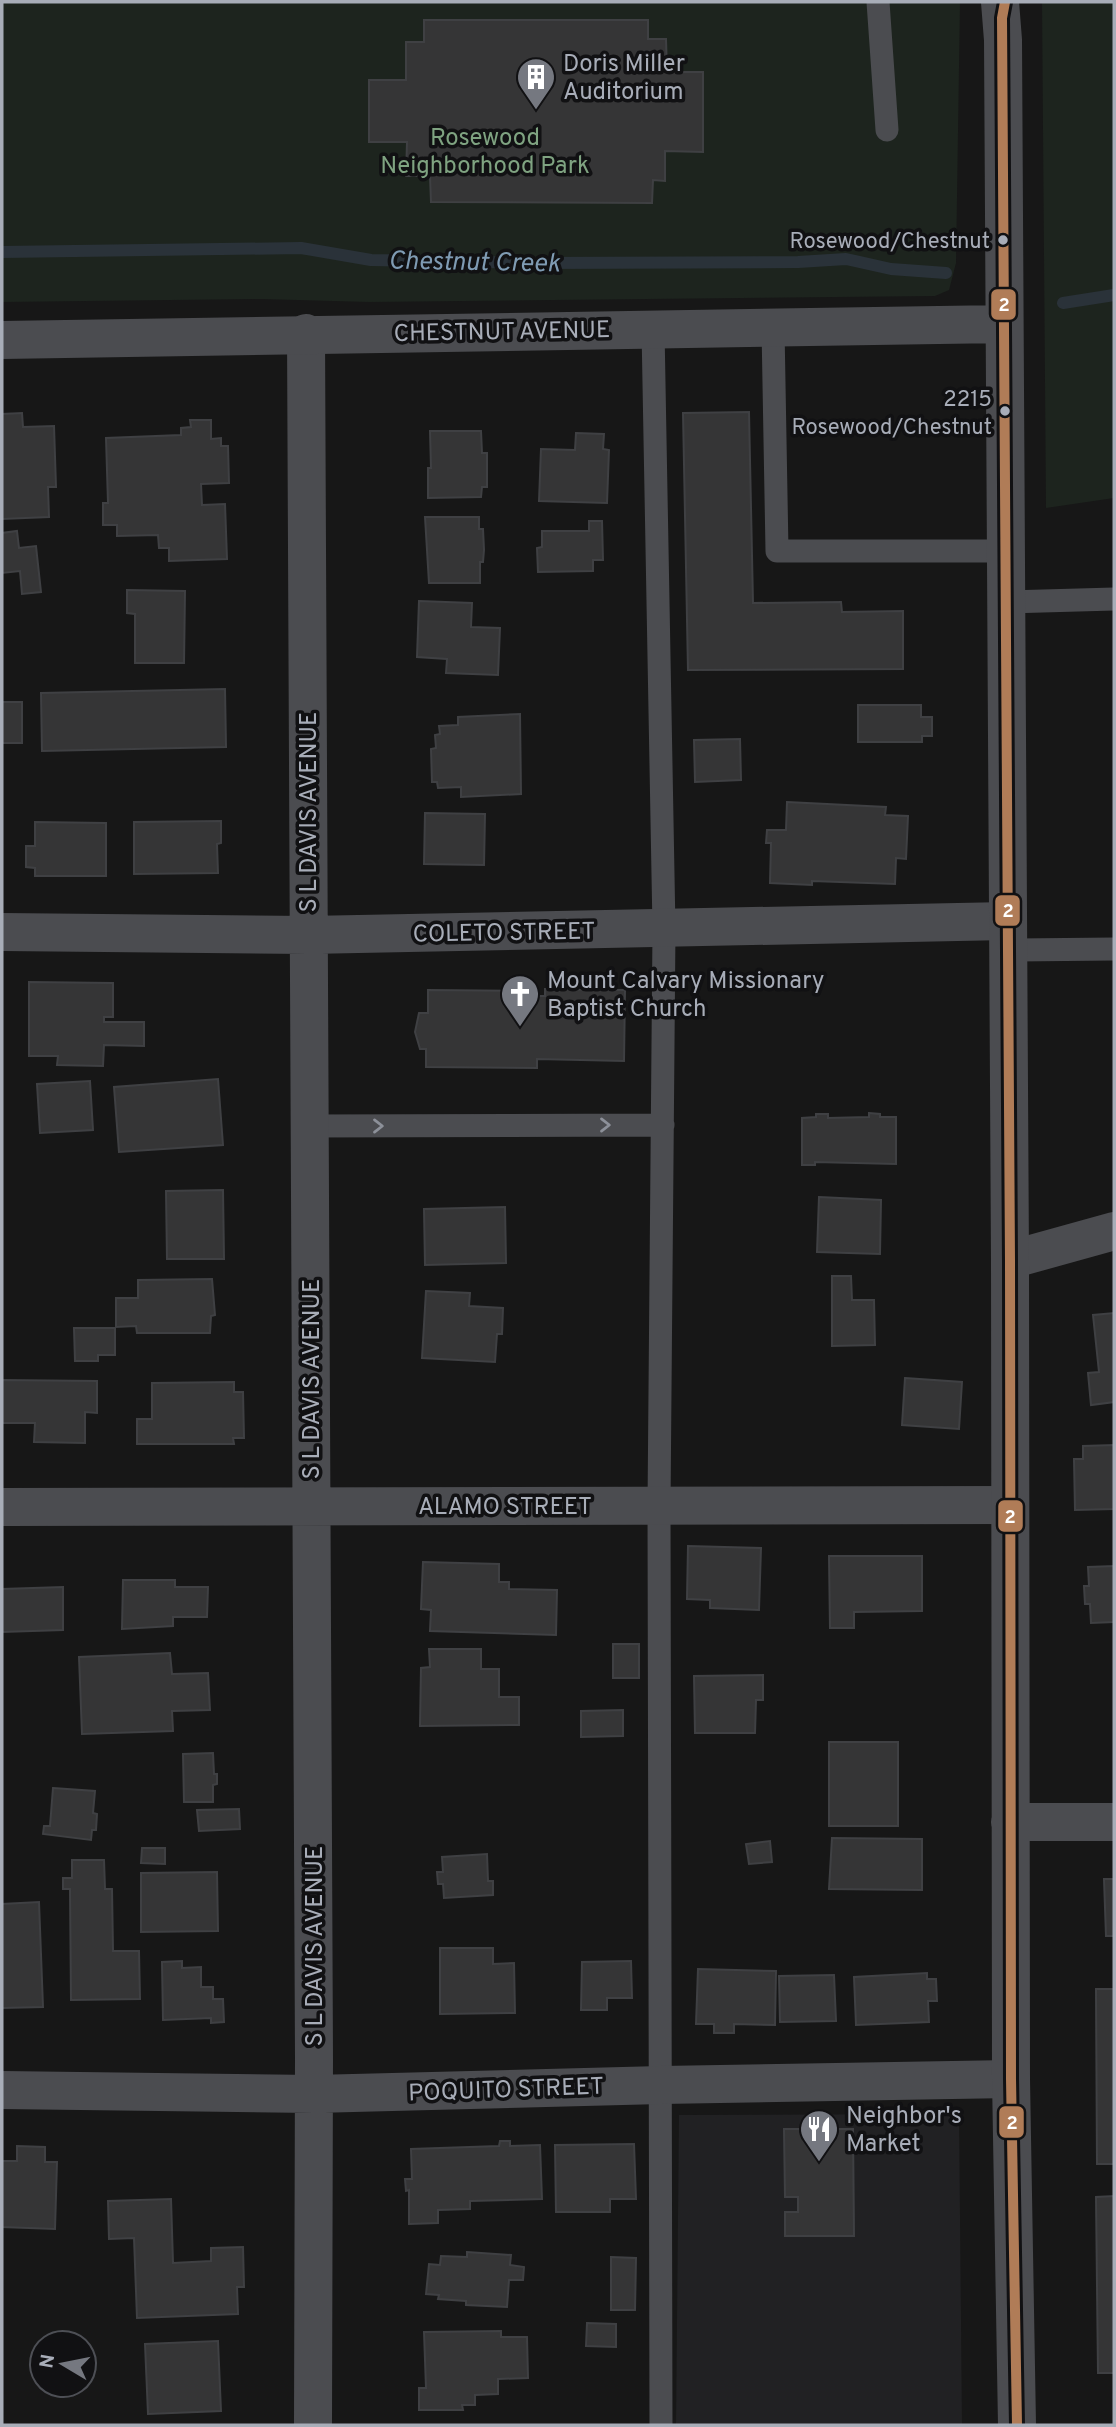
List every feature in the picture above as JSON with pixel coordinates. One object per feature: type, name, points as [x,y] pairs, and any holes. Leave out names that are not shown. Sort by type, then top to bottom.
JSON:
[{"type":"street","points":[[1002,7],[1010,1260],[1011,2079],[1017,2425]]},
{"type":"street","name":"CHESTNUT AVENUE","points":[[2,340],[306,333],[1003,324]]},
{"type":"street","name":"S L DAVIS AVENUE","points":[[306,333],[314,2094],[313,2425]]},
{"type":"street","name":"COLETO STREET","points":[[2,932],[308,935],[664,929],[1007,936]]},
{"type":"street","points":[[1010,1260],[1114,1231]]},
{"type":"street","name":"ALAMO STREET","points":[[2,1507],[1009,1505]]},
{"type":"street","points":[[1010,1822],[1114,1822]]},
{"type":"street","name":"POQUITO STREET","points":[[2,2090],[314,2094],[1011,2079]]},
{"type":"lane","points":[[878,2],[887,130]]},
{"type":"lane","points":[[773,328],[776,551],[1004,551]]},
{"type":"lane","points":[[653,329],[664,929],[659,1506],[661,2425]]},
{"type":"lane","points":[[1004,601],[1114,599]]},
{"type":"lane","points":[[1007,936],[1114,949]]},
{"type":"lane","points":[[310,1126],[663,1125]]},
{"type":"shaded area","points":[[959,2114],[962,2425],[676,2425],[679,2115]]},
{"type":"green space","name":"Rosewood Neighborhood Park","points":[[2,2],[960,2],[956,263],[949,290],[935,296],[369,302],[261,299],[2,302]]},
{"type":"green space","points":[[1042,2],[1114,2],[1114,498],[1046,508]]},
{"type":"building","name":"Doris Miller Auditorium","points":[[424,20],[648,20],[648,39],[666,39],[667,72],[703,72],[703,152],[665,151],[665,181],[653,180],[652,203],[431,202],[430,176],[406,176],[407,142],[369,142],[369,80],[406,80],[406,42],[424,42]]},
{"type":"building","points":[[749,412],[753,603],[841,602],[842,612],[903,611],[903,669],[688,670],[683,413]]},
{"type":"building","points":[[22,413],[23,427],[54,426],[56,487],[48,487],[49,517],[2,519],[2,414]]},
{"type":"building","points":[[190,420],[211,420],[211,439],[221,438],[221,446],[228,446],[229,483],[201,484],[202,505],[225,504],[227,559],[169,561],[169,548],[159,548],[158,535],[117,536],[117,525],[103,525],[103,503],[108,503],[106,438],[181,435],[181,428],[191,427]]},
{"type":"building","points":[[430,431],[481,431],[482,453],[487,453],[487,487],[482,487],[481,497],[428,498],[428,468],[431,468]]},
{"type":"building","points":[[576,433],[604,434],[603,449],[609,450],[607,503],[539,501],[541,449],[575,450]]},
{"type":"building","points":[[425,517],[479,517],[479,529],[483,529],[484,550],[483,562],[480,562],[480,583],[429,583]]},
{"type":"building","points":[[589,521],[602,521],[603,560],[593,560],[593,571],[538,572],[537,548],[542,547],[542,531],[589,531]]},
{"type":"building","points":[[17,531],[19,548],[36,546],[41,592],[22,594],[20,571],[2,573],[2,533]]},
{"type":"building","points":[[127,590],[185,591],[184,663],[135,663],[135,614],[127,613]]},
{"type":"building","points":[[419,601],[472,603],[471,627],[500,628],[498,675],[446,673],[447,659],[417,657]]},
{"type":"building","points":[[225,689],[226,747],[42,751],[41,693]]},
{"type":"building","points":[[2,702],[22,702],[22,743],[2,743]]},
{"type":"building","points":[[858,705],[921,705],[921,717],[932,717],[932,736],[922,736],[922,742],[858,742]]},
{"type":"building","points":[[520,714],[521,794],[461,797],[461,787],[438,788],[437,782],[432,782],[431,749],[436,748],[435,735],[440,734],[439,726],[458,725],[458,717]]},
{"type":"building","points":[[740,739],[741,780],[695,782],[694,740]]},
{"type":"building","points":[[787,802],[886,807],[885,815],[908,816],[906,859],[896,858],[895,884],[812,881],[812,885],[770,883],[771,843],[766,843],[767,830],[786,830]]},
{"type":"building","points":[[425,813],[485,814],[484,865],[424,864]]},
{"type":"building","points":[[221,821],[221,843],[217,844],[218,873],[134,874],[134,822]]},
{"type":"building","points":[[35,822],[106,823],[106,876],[35,876],[35,868],[26,867],[26,846],[35,846]]},
{"type":"building","points":[[29,982],[113,983],[113,1017],[104,1017],[104,1022],[144,1022],[144,1046],[104,1045],[103,1066],[57,1065],[58,1056],[29,1056]]},
{"type":"building","name":"Mount Calvary Missionary Baptist Church","points":[[545,989],[625,990],[624,1061],[537,1059],[537,1068],[426,1067],[426,1049],[420,1049],[415,1032],[419,1013],[428,1013],[428,990],[537,991],[537,996],[545,996]]},
{"type":"building","points":[[218,1079],[223,1145],[119,1152],[114,1087]]},
{"type":"building","points":[[90,1081],[93,1130],[40,1133],[37,1084]]},
{"type":"building","points":[[869,1113],[880,1114],[880,1117],[896,1117],[896,1164],[815,1162],[815,1165],[802,1165],[802,1118],[816,1117],[816,1114],[828,1114],[828,1118],[869,1117]]},
{"type":"building","points":[[223,1190],[224,1259],[167,1259],[166,1191]]},
{"type":"building","points":[[819,1197],[881,1200],[880,1254],[817,1252]]},
{"type":"building","points":[[505,1207],[506,1263],[425,1265],[424,1209]]},
{"type":"building","points":[[832,1276],[851,1276],[852,1300],[874,1300],[875,1345],[832,1346]]},
{"type":"building","points":[[212,1279],[215,1315],[211,1316],[210,1333],[137,1333],[136,1326],[116,1327],[116,1298],[138,1298],[138,1280]]},
{"type":"building","points":[[426,1291],[470,1293],[469,1306],[503,1308],[502,1334],[497,1334],[495,1362],[422,1358]]},
{"type":"building","points":[[1114,1313],[1114,1402],[1091,1405],[1088,1373],[1099,1372],[1093,1315]]},
{"type":"building","points":[[74,1328],[115,1328],[115,1355],[98,1355],[98,1361],[75,1361]]},
{"type":"building","points":[[905,1378],[962,1382],[959,1429],[902,1425]]},
{"type":"building","points":[[2,1380],[97,1381],[97,1413],[85,1412],[85,1443],[34,1442],[35,1423],[2,1423]]},
{"type":"building","points":[[234,1382],[234,1392],[243,1392],[244,1438],[233,1438],[234,1444],[137,1444],[137,1419],[152,1419],[152,1383]]},
{"type":"building","points":[[1114,1445],[1114,1509],[1075,1510],[1074,1459],[1083,1459],[1083,1446]]},
{"type":"building","points":[[688,1546],[761,1548],[759,1610],[710,1608],[710,1600],[687,1599]]},
{"type":"building","points":[[829,1556],[922,1556],[922,1611],[854,1612],[854,1628],[830,1628]]},
{"type":"building","points":[[423,1562],[499,1564],[499,1582],[509,1582],[509,1589],[557,1590],[556,1635],[430,1631],[431,1610],[421,1609]]},
{"type":"building","points":[[1114,1566],[1114,1622],[1091,1623],[1090,1604],[1085,1604],[1084,1586],[1089,1586],[1088,1567]]},
{"type":"building","points":[[123,1580],[175,1580],[175,1587],[208,1587],[207,1617],[173,1617],[173,1626],[122,1629]]},
{"type":"building","points":[[63,1587],[63,1630],[2,1632],[2,1589]]},
{"type":"building","points":[[613,1644],[639,1644],[639,1678],[613,1678]]},
{"type":"building","points":[[429,1649],[481,1649],[481,1669],[499,1669],[499,1697],[519,1697],[519,1725],[420,1726],[421,1668],[430,1667]]},
{"type":"building","points":[[170,1653],[172,1674],[208,1673],[210,1710],[172,1711],[173,1731],[82,1734],[79,1657]]},
{"type":"building","points":[[763,1675],[763,1700],[756,1700],[755,1733],[695,1733],[694,1676]]},
{"type":"building","points":[[623,1710],[623,1736],[581,1737],[581,1711]]},
{"type":"building","points":[[829,1742],[898,1742],[898,1826],[829,1826]]},
{"type":"building","points":[[213,1753],[217,1784],[213,1785],[213,1802],[184,1802],[183,1754]]},
{"type":"building","points":[[53,1788],[95,1791],[93,1813],[97,1814],[96,1830],[92,1830],[91,1840],[43,1834],[44,1826],[50,1826]]},
{"type":"building","points":[[239,1809],[240,1829],[199,1831],[197,1810]]},
{"type":"building","points":[[832,1838],[922,1839],[922,1890],[829,1889]]},
{"type":"building","points":[[770,1841],[772,1862],[749,1864],[746,1844]]},
{"type":"building","points":[[142,1848],[165,1848],[165,1864],[141,1863]]},
{"type":"building","points":[[487,1854],[488,1881],[493,1881],[493,1895],[444,1898],[443,1884],[438,1884],[437,1872],[443,1872],[442,1857]]},
{"type":"building","points":[[72,1860],[104,1860],[105,1889],[112,1889],[113,1951],[139,1951],[140,1999],[71,2000],[70,1889],[63,1889],[63,1878],[72,1878]]},
{"type":"building","points":[[217,1872],[218,1931],[141,1932],[141,1873]]},
{"type":"building","points":[[1104,1879],[1114,1879],[1114,1936],[1106,1936]]},
{"type":"building","points":[[39,1902],[43,2007],[2,2008],[2,1904]]},
{"type":"building","points":[[440,1948],[493,1948],[493,1964],[514,1963],[515,2013],[440,2014]]},
{"type":"building","points":[[182,1961],[182,1968],[201,1967],[201,1987],[213,1987],[213,1999],[223,1999],[224,2022],[211,2023],[211,2018],[163,2020],[162,1962]]},
{"type":"building","points":[[631,1961],[632,1998],[607,1998],[607,2010],[581,2010],[582,1962]]},
{"type":"building","points":[[698,1969],[776,1971],[775,2025],[734,2024],[734,2033],[714,2033],[714,2024],[696,2024]]},
{"type":"building","points":[[927,1973],[927,1979],[936,1979],[937,2001],[928,2001],[929,2022],[856,2025],[854,1977]]},
{"type":"building","points":[[834,1975],[836,2021],[780,2022],[779,1976]]},
{"type":"building","points":[[1096,1989],[1114,1989],[1114,2164],[1097,2164]]},
{"type":"building","name":"Neighbor's Market","points":[[784,2129],[853,2129],[854,2236],[785,2236],[785,2212],[798,2212],[798,2197],[785,2197]]},
{"type":"building","points":[[500,2141],[510,2141],[510,2146],[540,2145],[542,2199],[470,2201],[470,2209],[438,2210],[438,2223],[409,2224],[409,2190],[406,2191],[405,2179],[412,2179],[411,2149],[499,2146]]},
{"type":"building","points":[[634,2144],[636,2199],[610,2199],[610,2212],[556,2212],[555,2145]]},
{"type":"building","points":[[17,2146],[45,2147],[45,2162],[57,2162],[55,2229],[2,2227],[2,2161],[17,2161]]},
{"type":"building","points":[[1114,2196],[1114,2373],[1098,2373],[1096,2197]]},
{"type":"building","points":[[171,2199],[173,2263],[211,2261],[211,2248],[243,2247],[244,2287],[237,2287],[238,2314],[137,2318],[134,2238],[109,2239],[108,2201]]},
{"type":"building","points":[[467,2252],[511,2255],[510,2265],[524,2267],[523,2280],[509,2280],[507,2307],[466,2305],[466,2301],[438,2299],[439,2295],[426,2294],[429,2264],[440,2265],[441,2256],[467,2257]]},
{"type":"building","points":[[611,2257],[636,2258],[635,2310],[611,2310]]},
{"type":"building","points":[[587,2323],[616,2324],[616,2347],[586,2346]]},
{"type":"building","points":[[501,2331],[501,2337],[527,2337],[528,2378],[498,2379],[498,2394],[475,2395],[475,2405],[462,2405],[463,2410],[419,2410],[419,2388],[426,2388],[424,2332]]},
{"type":"building","points":[[218,2341],[221,2411],[148,2414],[145,2344]]},
{"type":"waterway","name":"Chestnut Creek","points":[[2,252],[301,248],[371,260],[537,263],[798,262],[846,259],[891,269],[946,273]]},
{"type":"waterway","name":"Chestnut Creek","points":[[1063,303],[1114,295]]},
{"type":"transit line","name":"2","points":[[1005,2],[1002,18],[1010,1260],[1011,2079],[1017,2425]]},
{"type":"place","name":"Doris Miller Auditorium","points":[[536,111]]},
{"type":"place","name":"Rosewood/Chestnut","points":[[1003,240]]},
{"type":"place","name":"2215 Rosewood/Chestnut","points":[[1005,411]]},
{"type":"place","name":"Mount Calvary Missionary Baptist Church","points":[[520,1028]]},
{"type":"place","name":"Neighbor's Market","points":[[819,2163]]}]
